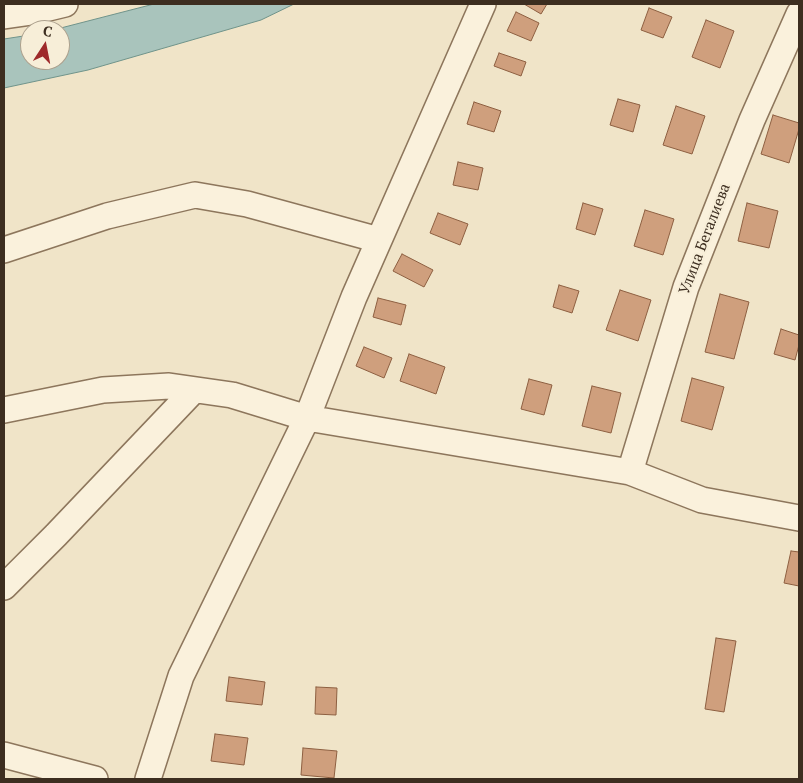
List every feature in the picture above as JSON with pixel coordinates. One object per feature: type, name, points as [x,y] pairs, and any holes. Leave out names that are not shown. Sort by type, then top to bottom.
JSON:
[{"type":"street","points":[[4,16],[32,12],[64,4]]},
{"type":"street","points":[[148,779],[181,676],[307,418],[354,297],[483,4]]},
{"type":"street","name":"Улица Бегалиева","points":[[630,472],[686,287],[752,120],[799,14]]},
{"type":"street","points":[[4,250],[108,216],[194,195],[248,204],[379,240]]},
{"type":"street","points":[[4,410],[102,390],[169,386],[232,395],[307,418],[630,472],[702,500],[799,518]]},
{"type":"street","points":[[4,587],[194,390]]},
{"type":"street","points":[[4,755],[95,779]]},
{"type":"water","points":[[154,4],[294,4],[261,20],[88,70],[4,88],[4,39],[20,37],[20,70],[70,70],[70,26]]},
{"type":"building","points":[[524,4],[547,4],[541,14]]},
{"type":"building","points":[[649,8],[672,17],[663,38],[641,30]]},
{"type":"building","points":[[516,12],[539,23],[531,41],[507,31]]},
{"type":"building","points":[[706,20],[734,31],[720,68],[692,57]]},
{"type":"building","points":[[499,53],[526,62],[521,76],[494,66]]},
{"type":"building","points":[[618,99],[640,105],[633,132],[610,125]]},
{"type":"building","points":[[474,102],[501,111],[494,132],[467,124]]},
{"type":"building","points":[[676,106],[705,116],[692,154],[663,145]]},
{"type":"building","points":[[773,115],[799,123],[789,163],[761,154]]},
{"type":"building","points":[[458,162],[483,168],[478,190],[453,185]]},
{"type":"building","points":[[583,203],[603,209],[595,235],[576,229]]},
{"type":"building","points":[[747,203],[778,211],[769,248],[738,241]]},
{"type":"building","points":[[645,210],[674,219],[663,255],[634,246]]},
{"type":"building","points":[[438,213],[468,224],[460,245],[430,233]]},
{"type":"building","points":[[402,254],[433,270],[424,287],[393,271]]},
{"type":"building","points":[[559,285],[579,291],[572,313],[553,307]]},
{"type":"building","points":[[620,290],[651,300],[638,341],[606,330]]},
{"type":"building","points":[[720,294],[749,302],[734,359],[705,352]]},
{"type":"building","points":[[378,298],[406,305],[401,325],[373,317]]},
{"type":"building","points":[[781,329],[799,335],[799,345],[795,360],[774,354]]},
{"type":"building","points":[[364,347],[392,358],[384,378],[356,366]]},
{"type":"building","points":[[409,354],[445,367],[436,394],[400,381]]},
{"type":"building","points":[[692,378],[724,387],[712,430],[681,421]]},
{"type":"building","points":[[529,379],[552,385],[544,415],[521,409]]},
{"type":"building","points":[[592,386],[621,393],[611,433],[582,426]]},
{"type":"building","points":[[791,551],[799,552],[799,586],[784,583]]},
{"type":"building","points":[[716,638],[736,641],[724,712],[705,709]]},
{"type":"building","points":[[229,677],[265,682],[262,705],[226,701]]},
{"type":"building","points":[[316,687],[337,688],[336,715],[315,714]]},
{"type":"building","points":[[215,734],[248,738],[244,765],[211,761]]},
{"type":"building","points":[[303,748],[337,751],[334,778],[301,775]]}]
